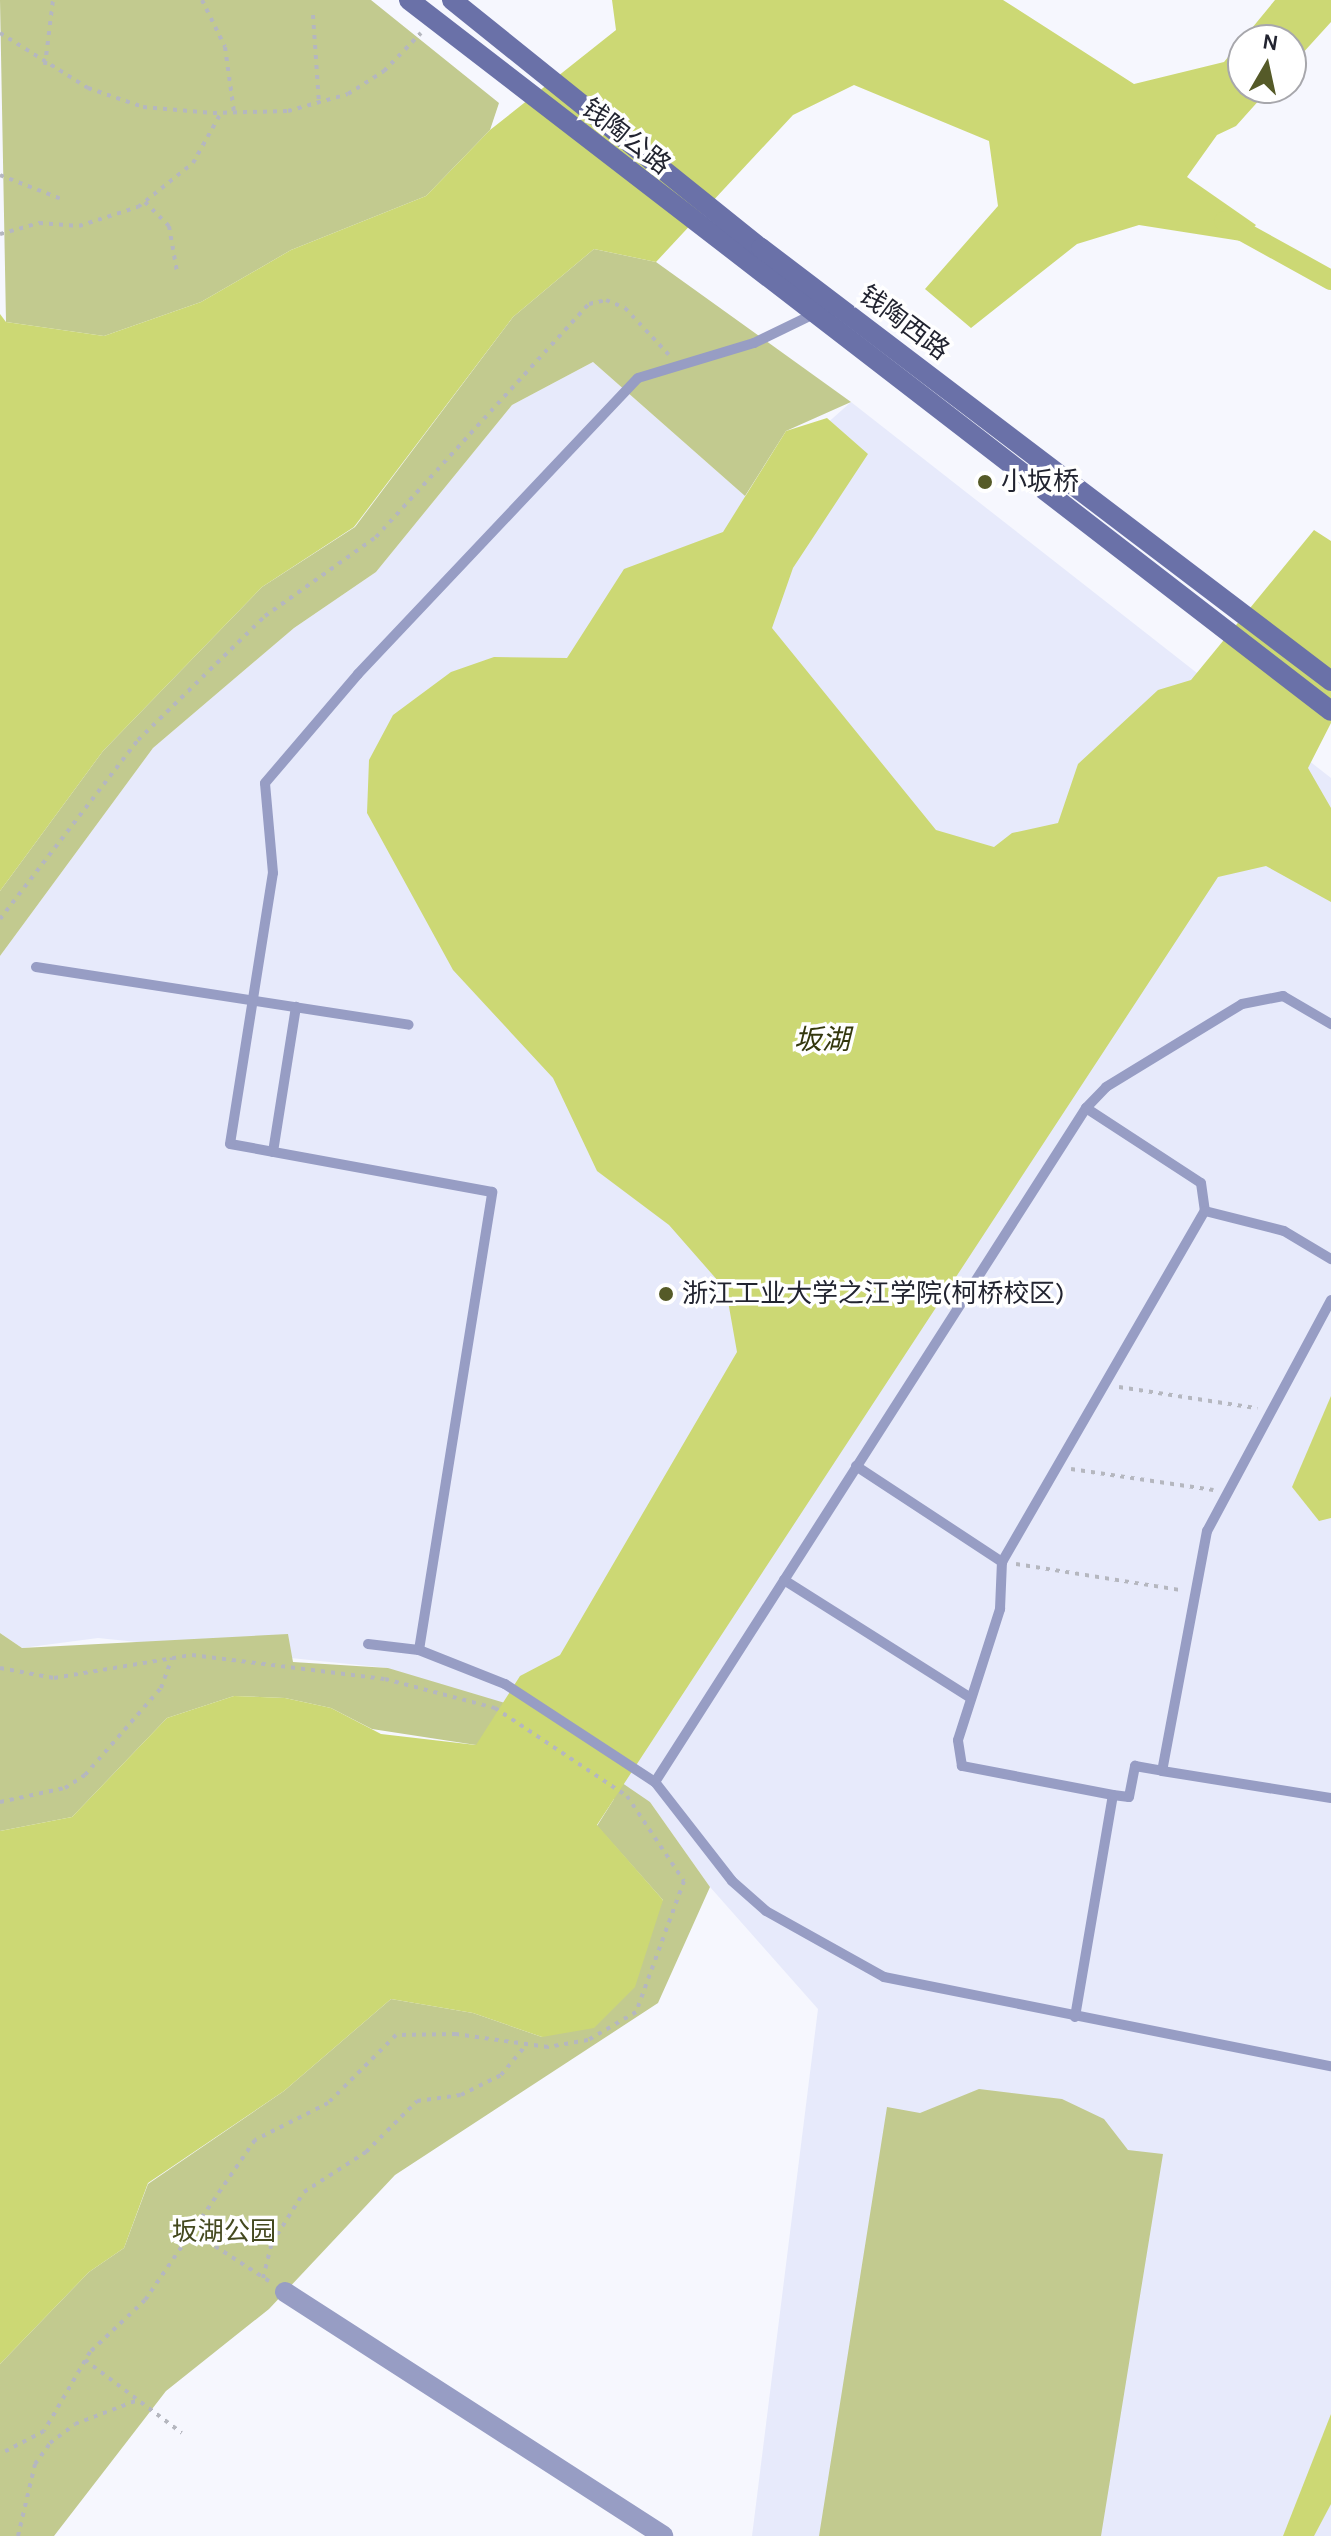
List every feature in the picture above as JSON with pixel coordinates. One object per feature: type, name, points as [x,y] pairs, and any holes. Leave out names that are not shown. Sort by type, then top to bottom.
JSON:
[{"type":"street","points":[[409,0],[433,19]]},
{"type":"street","name":"钱陶西路","points":[[452,0],[756,257],[814,314],[1331,711]]},
{"type":"street","name":"钱陶公路","points":[[433,19],[756,257]]},
{"type":"street","name":"钱陶西路","points":[[756,257],[1238,608],[1331,681]]},
{"type":"street","points":[[285,2292],[663,2536]]},
{"type":"lane","points":[[419,1650],[492,1192],[230,1144],[273,873],[265,783],[358,674],[638,378],[675,364],[754,343],[814,314]]},
{"type":"lane","points":[[36,967],[409,1025]]},
{"type":"lane","points":[[655,1782],[1086,1108],[1106,1087],[1242,1004],[1283,996],[1331,1024]]},
{"type":"lane","points":[[273,1152],[296,1007]]},
{"type":"lane","points":[[1086,1108],[1201,1183],[1205,1211],[1002,1562],[1000,1609],[958,1740],[962,1766],[1129,1797],[1135,1766],[1331,1798]]},
{"type":"lane","points":[[1205,1211],[1284,1231],[1331,1259]]},
{"type":"lane","points":[[1162,1771],[1207,1531],[1331,1300]]},
{"type":"lane","points":[[856,1466],[1002,1562]]},
{"type":"lane","points":[[784,1580],[971,1698]]},
{"type":"lane","points":[[368,1644],[419,1650],[505,1684],[655,1782],[732,1881],[813,1940],[925,1989],[1331,2066]]},
{"type":"lane","points":[[1075,2017],[1113,1795]]},
{"type":"path","points":[[45,65],[53,0]]},
{"type":"path","points":[[202,0],[225,47],[234,112]]},
{"type":"path","points":[[313,15],[319,102]]},
{"type":"path","points":[[0,33],[45,65],[143,107],[221,113],[319,102],[384,71],[433,19]]},
{"type":"path","points":[[0,234],[108,221],[145,202],[193,163],[221,113]]},
{"type":"path","points":[[0,175],[64,200]]},
{"type":"path","points":[[145,202],[169,226],[177,272]]},
{"type":"path","points":[[0,919],[138,740],[265,616],[376,537],[589,304],[606,300],[625,308],[653,331],[675,364]]},
{"type":"path","points":[[1105,1384],[1271,1410]]},
{"type":"path","points":[[1057,1466],[1228,1492]]},
{"type":"path","points":[[1002,1562],[1196,1592]]},
{"type":"path","points":[[0,1668],[54,1678],[172,1658],[385,1679],[495,1708],[627,1796],[684,1881],[651,1983],[636,2012],[588,2040],[526,2046],[456,2034],[396,2035],[328,2103],[245,2148],[145,2300],[85,2360],[44,2431],[0,2454]]},
{"type":"path","points":[[0,1802],[65,1788],[85,1775],[161,1688],[172,1658]]},
{"type":"path","points":[[263,2278],[272,2243],[304,2192],[366,2152],[417,2101],[461,2095],[488,2082],[526,2046]]},
{"type":"path","points":[[190,2230],[285,2292]]},
{"type":"path","points":[[85,2360],[182,2433]]},
{"type":"path","points":[[18,2536],[35,2464],[50,2443],[75,2424],[138,2400]]},
{"type":"shaded area","name":"浙江工业大学之江学院(柯桥校区)","points":[[593,362],[745,496],[851,402],[1331,778],[1331,2536],[752,2536],[818,2009],[710,1887],[650,1802],[388,1668],[98,1638],[22,1648],[0,1633],[0,956],[153,748],[294,628],[376,572],[512,405]]},
{"type":"green space","points":[[0,0],[371,0],[499,103],[490,130],[426,196],[291,250],[201,302],[104,336],[6,322]]},
{"type":"green space","points":[[594,249],[656,262],[851,402],[786,431],[745,496],[593,362],[512,405],[376,572],[294,628],[153,748],[0,956],[0,891],[103,751],[262,587],[355,527],[513,317]]},
{"type":"green space","name":"坂湖公园","points":[[0,1633],[22,1648],[288,1634],[293,1662],[388,1668],[505,1703],[650,1802],[710,1887],[658,2003],[395,2175],[269,2309],[166,2391],[54,2536],[0,2536],[0,2364],[89,2272],[124,2248],[148,2184],[284,2091],[391,1999],[473,2013],[542,2037],[663,1900],[597,1826],[614,1799],[476,1745],[372,1729],[331,1708],[285,1698],[234,1696],[167,1718],[72,1817],[0,1831]]},
{"type":"green space","points":[[979,2089],[1062,2099],[1104,2119],[1128,2150],[1163,2154],[1101,2536],[819,2536],[887,2107],[920,2113]]},
{"type":"water","points":[[612,0],[1003,0],[1134,84],[1224,62],[1227,58],[1227,104],[1256,104],[1236,126],[1217,135],[1187,177],[1256,225],[1241,241],[1139,225],[1077,244],[971,328],[925,289],[998,206],[989,141],[854,85],[793,115],[656,262],[594,249],[513,317],[354,527],[262,587],[103,751],[0,891],[0,314],[6,322],[104,336],[201,302],[291,250],[426,196],[490,130],[616,30]]},
{"type":"water","points":[[1275,0],[1331,0],[1331,22],[1307,48],[1307,24],[1255,24]]},
{"type":"water","name":"坂湖","points":[[827,418],[868,454],[793,568],[772,628],[936,830],[994,847],[1012,833],[1058,823],[1078,764],[1158,690],[1191,680],[1314,530],[1331,541],[1331,723],[1308,768],[1331,808],[1331,902],[1266,866],[1218,877],[597,1825],[663,1900],[635,1987],[594,2028],[542,2037],[473,2013],[391,1999],[284,2091],[148,2183],[124,2248],[89,2272],[0,2364],[0,1831],[72,1817],[167,1718],[234,1696],[285,1698],[331,1708],[381,1734],[476,1745],[520,1676],[560,1655],[737,1352],[726,1290],[669,1225],[597,1171],[553,1078],[453,970],[367,813],[369,760],[393,715],[451,672],[494,657],[567,658],[624,569],[723,532],[786,431]]},
{"type":"water","points":[[1331,1396],[1331,1518],[1319,1521],[1292,1487]]},
{"type":"water","points":[[1331,2414],[1331,2504],[1314,2536],[1283,2536]]},
{"type":"waterway","points":[[1224,221],[1331,280]]},
{"type":"place","name":"小坂桥","points":[[985,482]]},
{"type":"place","name":"浙江工业大学之江学院(柯桥校区)","points":[[666,1294]]}]
